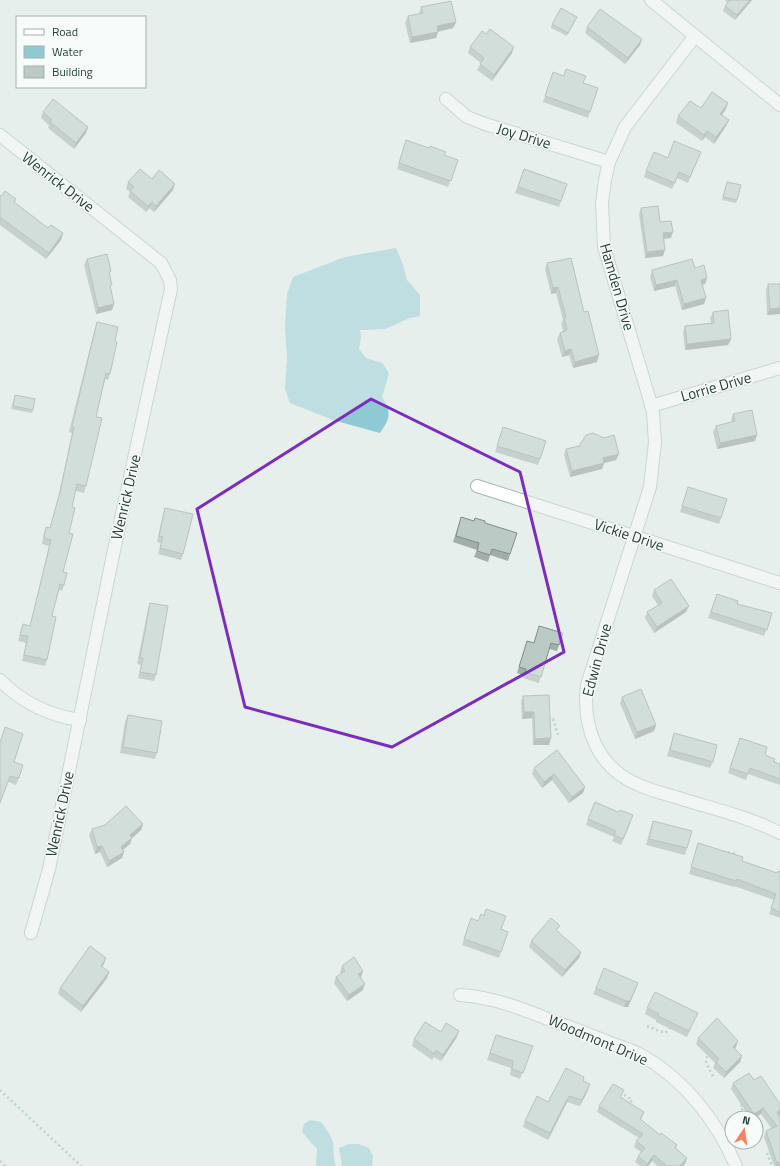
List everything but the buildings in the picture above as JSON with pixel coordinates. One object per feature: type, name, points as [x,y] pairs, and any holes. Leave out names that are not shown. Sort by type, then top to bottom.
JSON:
[{"type":"street","points":[[651,0],[780,105]]},
{"type":"street","name":"Hamden Drive","points":[[634,536],[650,487],[654,466],[655,431],[651,406],[604,247],[602,203],[609,162],[625,127],[695,36]]},
{"type":"street","name":"Joy Drive","points":[[446,99],[467,117],[485,124],[609,162]]},
{"type":"street","name":"Wenrick Drive","points":[[0,136],[161,263],[170,280],[171,289],[114,550],[48,869],[31,933]]},
{"type":"street","name":"Lorrie Drive","points":[[651,406],[780,368]]},
{"type":"street","name":"Vickie Drive","points":[[477,486],[780,583]]},
{"type":"street","name":"Edwin Drive","points":[[634,536],[587,685],[585,702],[586,720],[592,738],[607,762],[631,781],[745,819],[780,833]]},
{"type":"street","points":[[0,680],[13,693],[38,708],[59,716],[80,720]]},
{"type":"street","name":"Woodmont Drive","points":[[460,995],[481,996],[508,1004],[633,1052],[654,1063],[678,1082],[700,1105],[724,1141],[736,1166]]},
{"type":"path","points":[[548,718],[554,719],[558,735]]},
{"type":"path","points":[[720,853],[726,852],[736,854]]},
{"type":"path","points":[[647,1026],[665,1033],[670,1028]]},
{"type":"path","points":[[707,1056],[706,1063],[714,1078]]},
{"type":"path","points":[[0,1090],[81,1166]]},
{"type":"path","points":[[617,1091],[632,1100],[627,1108]]},
{"type":"path","points":[[742,1105],[740,1106],[743,1110]]},
{"type":"path","points":[[767,1153],[772,1166]]},
{"type":"path","points":[[0,1161],[5,1166]]},
{"type":"highlighted area","points":[[371,399],[520,472],[564,652],[392,747],[245,707],[197,509]]},
{"type":"water","points":[[396,248],[407,280],[420,295],[420,316],[410,318],[385,329],[360,330],[361,337],[359,349],[366,358],[382,363],[389,373],[382,397],[387,407],[388,419],[380,433],[333,420],[290,403],[285,389],[287,358],[285,326],[287,294],[293,277],[345,257]]},
{"type":"water","points":[[310,1120],[321,1122],[330,1135],[333,1143],[336,1166],[316,1166],[317,1149],[302,1132],[304,1124]]},
{"type":"water","points":[[349,1144],[359,1144],[369,1148],[373,1157],[372,1166],[342,1166],[339,1148]]}]
